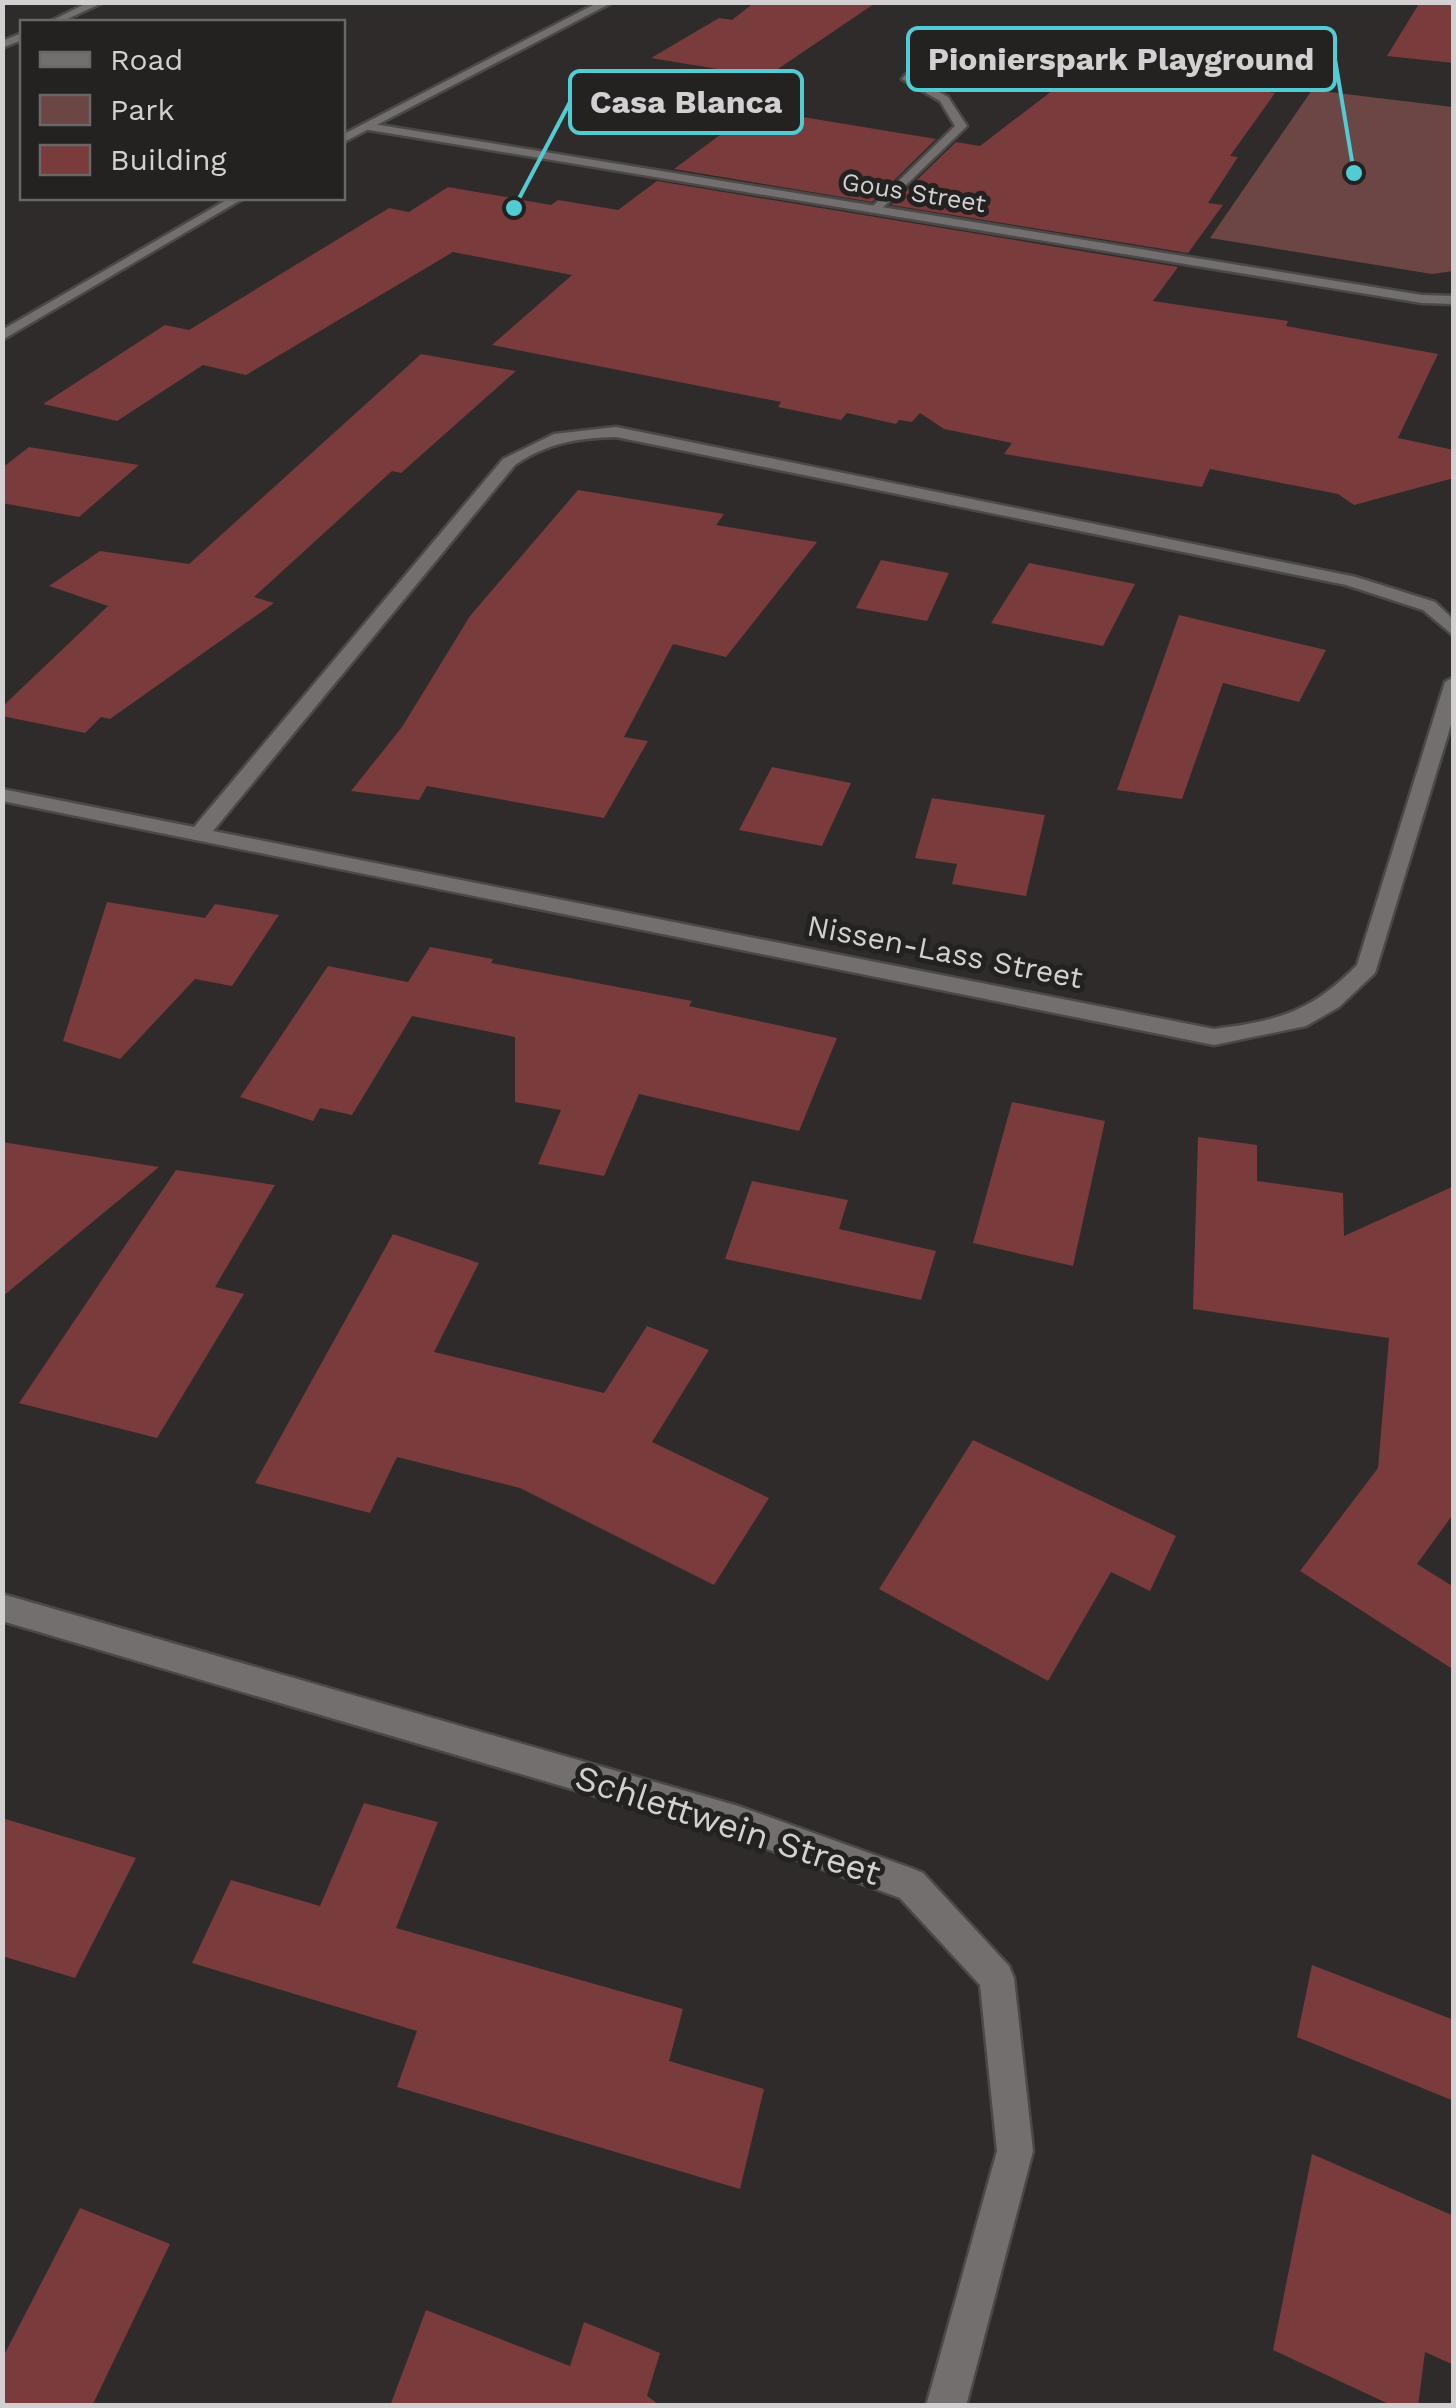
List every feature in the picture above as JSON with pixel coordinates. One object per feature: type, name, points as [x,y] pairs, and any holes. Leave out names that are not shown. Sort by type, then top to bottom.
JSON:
[{"type":"street","points":[[58,20],[99,2]]},
{"type":"street","points":[[345,138],[608,2]]},
{"type":"street","points":[[877,209],[960,126],[944,100],[906,77]]},
{"type":"street","name":"Gous Street","points":[[367,127],[1422,299],[1454,300]]},
{"type":"street","points":[[2,336],[235,200]]},
{"type":"street","points":[[200,832],[508,462],[536,442],[572,434],[616,432],[1350,580],[1429,606],[1454,630]]},
{"type":"street","name":"Nissen-Lass Street","points":[[2,794],[1214,1037],[1285,1028],[1336,1002],[1367,968],[1454,682]]},
{"type":"street","name":"Schlettwein Street","points":[[2,1607],[738,1822],[912,1886],[998,1978],[1014,2151],[946,2406]]},
{"type":"green space","points":[[1312,90],[1453,107],[1453,271],[1432,274],[1210,238]]},
{"type":"building","points":[[755,2],[877,2],[766,77],[651,58],[719,18],[732,20]]},
{"type":"building","points":[[1420,2],[1454,2],[1454,63],[1387,56]]},
{"type":"building","points":[[1083,67],[1275,93],[1230,156],[1238,157],[1208,203],[1223,205],[1188,253],[891,205],[956,142],[980,146]]},
{"type":"building","points":[[755,109],[936,139],[872,202],[674,169]]},
{"type":"building","points":[[657,181],[1178,267],[1153,301],[1288,321],[1286,326],[1438,354],[1398,438],[1454,450],[1454,478],[1354,505],[1338,494],[1210,469],[1202,487],[1004,454],[1012,443],[944,429],[920,413],[912,422],[899,420],[896,424],[847,413],[841,420],[778,407],[781,402],[492,345],[572,275],[453,252],[246,375],[203,365],[117,421],[43,404],[165,325],[189,330],[389,208],[409,212],[448,187],[551,205],[558,200],[618,210]]},
{"type":"building","points":[[421,354],[516,371],[401,473],[392,471],[254,597],[274,603],[110,719],[101,717],[85,733],[2,716],[2,707],[108,606],[49,586],[100,551],[189,564]]},
{"type":"building","points":[[29,447],[139,465],[79,517],[2,503],[2,468]]},
{"type":"building","points":[[578,490],[724,514],[716,525],[817,542],[726,657],[673,644],[624,737],[648,741],[604,818],[427,786],[419,800],[351,791],[402,727],[470,616]]},
{"type":"building","points":[[881,560],[949,573],[927,621],[856,608]]},
{"type":"building","points":[[1029,563],[1135,584],[1103,646],[991,623]]},
{"type":"building","points":[[1179,615],[1326,650],[1299,702],[1223,683],[1182,799],[1117,790]]},
{"type":"building","points":[[772,767],[851,783],[822,846],[739,830]]},
{"type":"building","points":[[932,798],[1045,815],[1026,896],[952,884],[957,864],[915,858]]},
{"type":"building","points":[[107,902],[205,918],[215,904],[279,915],[232,986],[195,979],[120,1059],[63,1041]]},
{"type":"building","points":[[430,947],[493,959],[491,963],[692,1001],[689,1006],[837,1038],[799,1131],[639,1094],[604,1176],[538,1164],[561,1110],[515,1102],[515,1037],[412,1016],[352,1115],[320,1108],[313,1121],[240,1097],[328,966],[408,982]]},
{"type":"building","points":[[1012,1102],[1105,1121],[1073,1266],[973,1243]]},
{"type":"building","points":[[1198,1137],[1257,1145],[1257,1181],[1343,1193],[1344,1236],[1454,1186],[1454,1513],[1417,1564],[1454,1587],[1454,1670],[1300,1571],[1378,1468],[1389,1338],[1193,1309]]},
{"type":"building","points":[[2,1142],[159,1167],[2,1297]]},
{"type":"building","points":[[176,1170],[275,1185],[215,1287],[244,1294],[157,1438],[19,1403]]},
{"type":"building","points":[[752,1181],[848,1200],[839,1229],[936,1251],[921,1300],[725,1259]]},
{"type":"building","points":[[393,1234],[479,1263],[434,1352],[604,1393],[647,1326],[709,1350],[652,1442],[769,1498],[714,1585],[520,1488],[397,1457],[370,1513],[255,1483]]},
{"type":"building","points":[[973,1440],[1176,1536],[1150,1591],[1111,1572],[1048,1681],[879,1589]]},
{"type":"building","points":[[364,1803],[438,1822],[396,1928],[683,2009],[669,2061],[764,2089],[740,2189],[397,2087],[417,2031],[192,1963],[231,1880],[320,1906]]},
{"type":"building","points":[[2,1818],[136,1858],[75,1978],[2,1956]]},
{"type":"building","points":[[1312,1965],[1454,2020],[1454,2101],[1297,2037]]},
{"type":"building","points":[[1312,2154],[1454,2216],[1454,2365],[1425,2352],[1418,2406],[1393,2406],[1273,2350]]},
{"type":"building","points":[[80,2208],[170,2244],[92,2406],[2,2406],[2,2359]]},
{"type":"building","points":[[426,2310],[570,2366],[584,2322],[660,2353],[647,2396],[661,2406],[390,2406]]},
{"type":"place","name":"Pionierspark Playground","points":[[1354,173]]},
{"type":"place","name":"Casa Blanca","points":[[514,208]]}]
